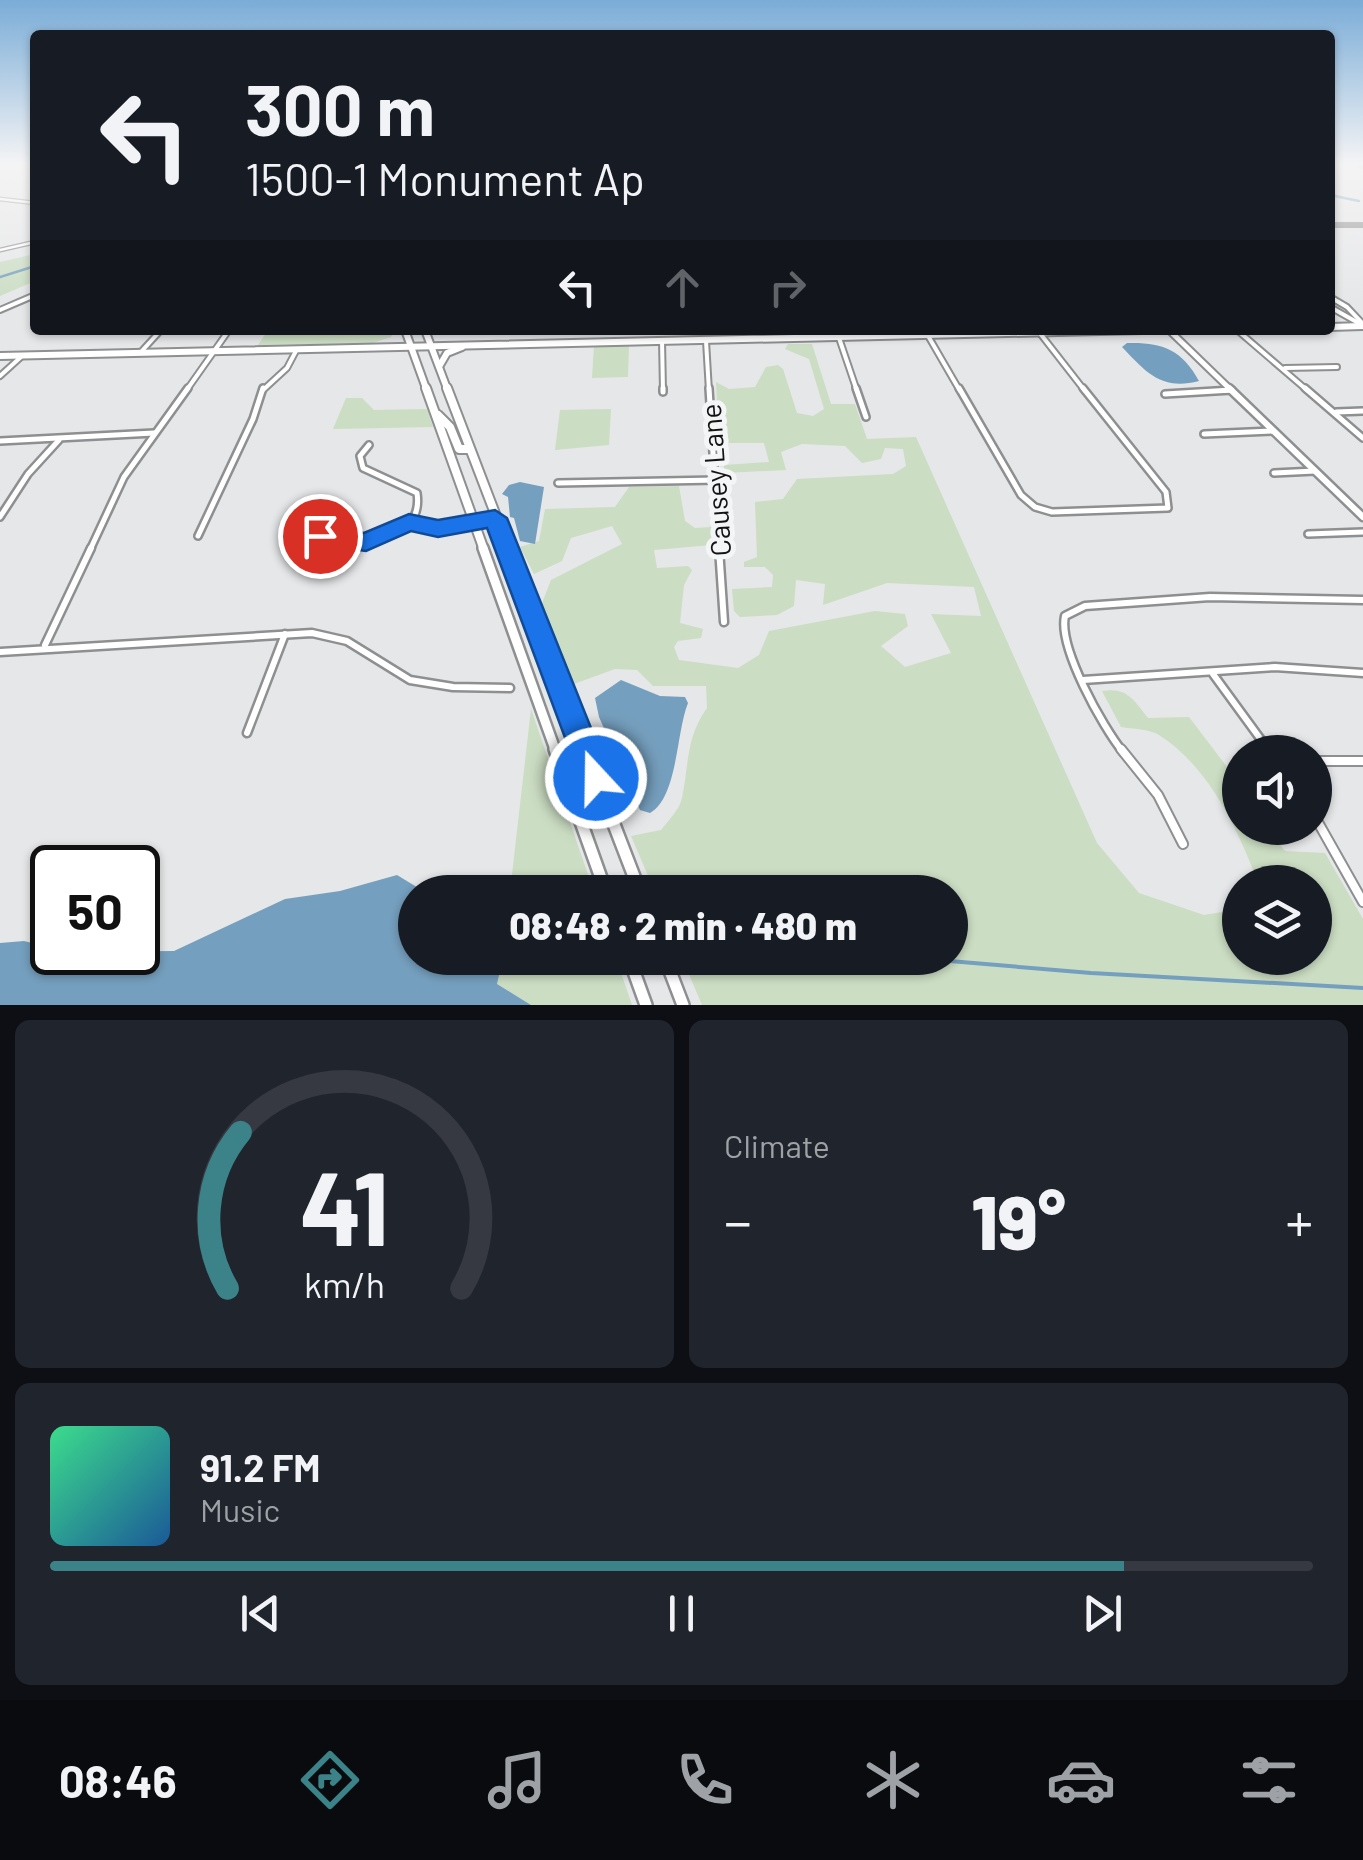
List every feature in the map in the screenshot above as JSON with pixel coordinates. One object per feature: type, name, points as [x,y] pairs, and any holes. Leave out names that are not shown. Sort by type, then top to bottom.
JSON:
[{"type":"main road","points":[[1335,326],[1363,325]]},
{"type":"main road","points":[[376,346],[401,335]]},
{"type":"main road","points":[[407,335],[600,875]]},
{"type":"main road","points":[[426,335],[633,875]]},
{"type":"main road","points":[[0,356],[838,335]]},
{"type":"main road","points":[[440,370],[447,353],[476,343]]},
{"type":"main road","points":[[435,412],[450,427],[459,449],[469,449]]},
{"type":"main road","points":[[458,474],[460,457],[469,449]]},
{"type":"main road","points":[[635,975],[646,1005]]},
{"type":"main road","points":[[672,975],[683,1005]]},
{"type":"street","points":[[0,250],[30,243]]},
{"type":"street","points":[[0,310],[30,298]]},
{"type":"street","points":[[1335,300],[1347,306],[1363,325]]},
{"type":"street","points":[[23,302],[30,304]]},
{"type":"street","points":[[1335,310],[1363,325]]},
{"type":"street","points":[[140,353],[156,335]]},
{"type":"street","points":[[44,647],[124,476],[226,335]]},
{"type":"street","points":[[838,335],[866,417]]},
{"type":"street","points":[[927,335],[1021,495],[1035,507],[1052,512],[1165,510],[1170,504],[1166,492],[1041,335]]},
{"type":"street","points":[[1174,335],[1363,518]]},
{"type":"street","points":[[1243,335],[1363,438]]},
{"type":"street","points":[[662,338],[663,392]]},
{"type":"street","name":"Causey Lane","points":[[706,338],[724,622]]},
{"type":"street","points":[[198,536],[253,419],[262,389],[287,368],[297,349]]},
{"type":"street","points":[[0,376],[22,356]]},
{"type":"street","points":[[1282,368],[1337,367]]},
{"type":"street","points":[[1165,394],[1232,390]]},
{"type":"street","points":[[1333,412],[1363,412]]},
{"type":"street","points":[[1204,434],[1274,432]]},
{"type":"street","points":[[0,441],[154,433]]},
{"type":"street","points":[[0,517],[28,474],[60,439]]},
{"type":"street","points":[[320,536],[366,542],[409,522],[420,505],[417,493],[366,472],[359,461],[369,446]]},
{"type":"street","points":[[1274,473],[1315,471]]},
{"type":"street","points":[[558,483],[717,480]]},
{"type":"street","points":[[409,522],[438,529],[495,518]]},
{"type":"street","points":[[1308,534],[1363,532]]},
{"type":"street","points":[[1183,844],[1158,795],[1110,736],[1065,642],[1062,630],[1066,616],[1085,606],[1210,597],[1363,600]]},
{"type":"street","points":[[247,733],[286,632]]},
{"type":"street","points":[[0,652],[286,632],[347,641],[410,680],[453,687],[510,688]]},
{"type":"street","points":[[1083,680],[1275,668],[1363,673]]},
{"type":"street","points":[[1213,674],[1258,735]]},
{"type":"street","points":[[1332,761],[1363,761]]},
{"type":"street","points":[[1330,845],[1363,902]]},
{"type":"green space","points":[[30,255],[30,283],[0,296],[0,262]]},
{"type":"green space","points":[[265,335],[392,335],[373,343],[258,345]]},
{"type":"green space","points":[[788,344],[812,344],[831,404],[855,404],[867,439],[916,437],[1097,843],[1139,893],[1204,915],[1222,912],[1222,975],[1332,975],[1332,865],[1363,919],[1363,1005],[702,1005],[689,975],[968,975],[968,875],[648,875],[631,836],[661,830],[679,806],[692,740],[707,708],[706,686],[653,686],[637,670],[615,669],[571,685],[542,603],[551,580],[622,544],[612,526],[571,538],[562,561],[534,574],[520,547],[539,541],[545,509],[615,507],[629,487],[679,486],[685,521],[695,528],[711,527],[712,545],[654,550],[657,568],[688,566],[692,570],[684,585],[680,623],[703,629],[701,638],[678,641],[674,647],[679,660],[738,668],[759,655],[769,631],[875,611],[905,614],[908,626],[881,646],[905,667],[951,653],[931,614],[981,616],[974,587],[887,583],[823,605],[825,584],[796,580],[794,606],[777,615],[740,617],[734,611],[732,589],[772,587],[773,575],[765,567],[744,567],[744,562],[757,557],[755,502],[783,499],[797,479],[893,474],[906,466],[903,449],[885,448],[881,459],[862,463],[845,446],[802,444],[781,452],[786,470],[724,473],[724,465],[769,462],[764,443],[719,443],[716,382],[729,389],[755,387],[766,367],[778,365],[783,369],[797,413],[813,416],[824,409],[809,359],[785,349]]},
{"type":"green space","points":[[594,345],[629,345],[628,377],[592,378]]},
{"type":"green space","points":[[346,398],[362,398],[374,410],[427,409],[433,427],[333,429]]},
{"type":"green space","points":[[611,409],[609,445],[555,450],[560,410]]},
{"type":"green space","points":[[1102,691],[1124,693],[1148,718],[1189,717],[1222,760],[1222,806],[1206,780],[1176,748],[1146,730],[1121,727]]},
{"type":"green space","points":[[531,709],[588,875],[512,875]]},
{"type":"green space","points":[[1242,845],[1280,845],[1285,851],[1325,853],[1332,865],[1251,865]]},
{"type":"green space","points":[[499,975],[622,975],[632,1005],[531,1005],[497,984]]},
{"type":"water","points":[[1127,343],[1169,350],[1185,361],[1199,381],[1174,383],[1155,377],[1122,347]]},
{"type":"water","points":[[520,482],[544,487],[535,544],[520,541],[514,518],[510,517],[508,497],[502,494],[509,485]]},
{"type":"water","points":[[621,680],[660,696],[685,697],[688,703],[671,779],[659,805],[650,813],[640,810],[599,717],[595,698]]},
{"type":"water","points":[[397,875],[398,975],[499,975],[497,984],[531,1005],[0,1005],[0,943],[30,942],[30,975],[160,975],[160,951],[174,951],[285,899],[340,891]]},
{"type":"waterway","points":[[0,277],[30,268]]},
{"type":"waterway","points":[[968,963],[1363,988]]},
{"type":"taxiway","points":[[1335,225],[1363,225]]},
{"type":"route","points":[[320,536],[366,542],[409,522],[438,529],[495,518],[596,778]]}]
